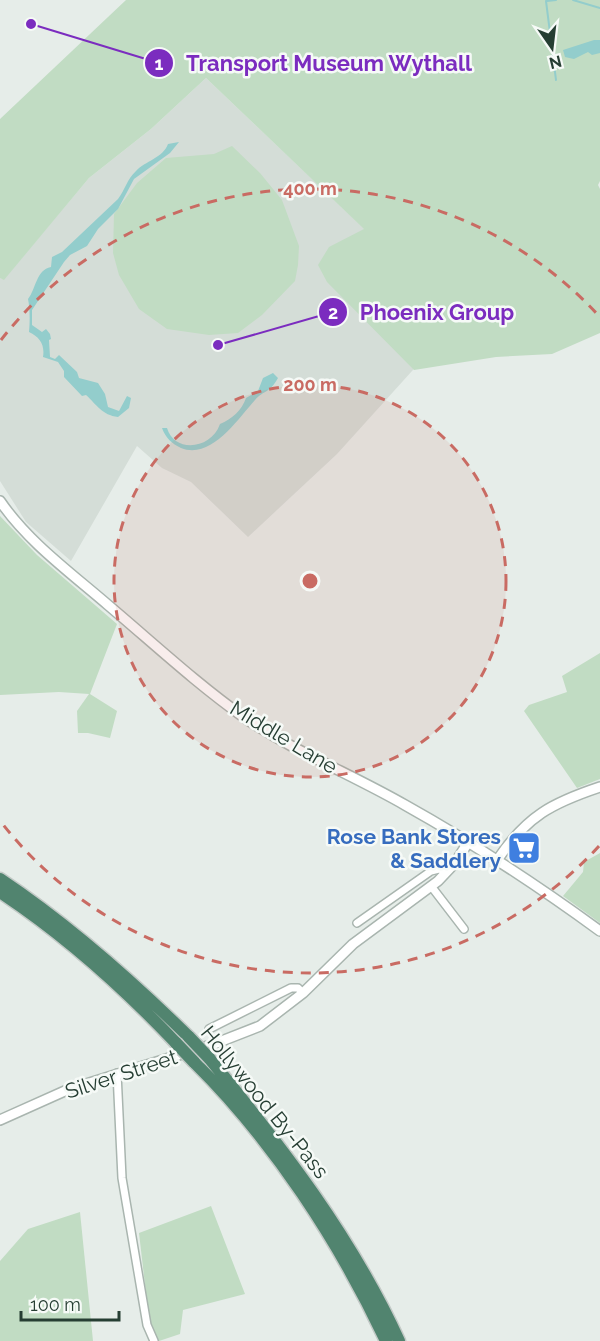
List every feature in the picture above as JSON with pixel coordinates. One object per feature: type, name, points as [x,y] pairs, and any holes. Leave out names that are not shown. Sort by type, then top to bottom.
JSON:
[{"type":"highway","name":"Hollywood By-Pass","points":[[0,879],[61,922],[110,962],[209,1058],[262,1124],[323,1207],[355,1257],[399,1341]]},
{"type":"highway","name":"Hollywood By-Pass","points":[[0,892],[53,930],[117,983],[223,1090],[313,1209],[345,1263],[386,1341]]},
{"type":"street","name":"Middle Lane","points":[[0,501],[16,521],[48,553],[171,659],[245,717],[268,732],[469,841],[600,931]]},
{"type":"street","points":[[498,859],[519,830],[538,815],[576,795],[600,787]]},
{"type":"street","name":"Silver Street","points":[[0,1120],[67,1090],[214,1044],[260,1026],[303,993],[353,944],[447,872],[469,841]]},
{"type":"street","points":[[357,922],[431,871],[439,869],[447,872]]},
{"type":"street","points":[[431,886],[464,929]]},
{"type":"street","points":[[209,1029],[291,988],[298,988],[303,993]]},
{"type":"street","points":[[117,1073],[122,1178],[147,1325],[154,1341]]},
{"type":"shaded area","points":[[206,78],[459,319],[337,454],[248,537],[191,482],[162,468],[137,446],[71,561],[26,522],[0,481],[0,278],[4,279],[89,178],[151,129]]},
{"type":"green space","points":[[126,0],[600,0],[600,181],[598,185],[600,189],[600,333],[552,354],[496,357],[414,370],[327,282],[318,265],[329,247],[364,229],[206,78],[151,129],[89,178],[4,280],[0,278],[0,119]]},
{"type":"green space","points":[[232,146],[260,173],[282,200],[299,246],[295,281],[262,315],[238,333],[209,335],[167,329],[139,309],[119,275],[113,253],[114,214],[137,183],[166,158],[214,154]]},
{"type":"green space","points":[[0,516],[37,555],[117,624],[90,694],[117,711],[110,738],[78,733],[77,711],[89,694],[59,692],[0,695]]},
{"type":"green space","points":[[600,653],[600,779],[577,788],[524,711],[529,705],[567,692],[562,676]]},
{"type":"green space","points":[[600,853],[600,923],[563,896],[583,872],[584,862]]},
{"type":"green space","points":[[211,1206],[245,1294],[183,1310],[180,1334],[159,1341],[150,1328],[139,1233]]},
{"type":"green space","points":[[80,1212],[93,1341],[0,1341],[0,1261],[28,1229]]},
{"type":"water","points":[[600,40],[600,53],[592,55],[588,52],[574,59],[565,57],[563,50]]},
{"type":"water","points":[[179,142],[170,153],[134,179],[118,209],[98,229],[87,246],[70,255],[64,262],[32,310],[32,325],[42,332],[46,329],[50,334],[50,357],[55,359],[59,355],[77,372],[79,378],[98,383],[105,394],[108,407],[119,411],[127,396],[131,398],[129,408],[118,417],[112,416],[100,409],[86,395],[82,396],[64,377],[64,371],[58,362],[43,357],[41,342],[29,332],[28,299],[39,276],[51,267],[52,257],[62,252],[118,199],[130,177],[162,153],[168,144]]},
{"type":"water","points":[[273,373],[278,378],[272,387],[258,397],[232,427],[213,443],[192,450],[181,448],[169,440],[165,434],[162,428],[167,428],[177,442],[184,445],[193,445],[209,439],[220,424],[239,410],[246,398],[258,391],[263,378]]},
{"type":"waterway","points":[[547,1],[556,0]]},
{"type":"waterway","points":[[573,0],[600,8]]},
{"type":"waterway","points":[[546,1],[556,80]]},
{"type":"place","name":"Transport Museum Wythall","points":[[31,24]]},
{"type":"place","name":"Phoenix Group","points":[[218,345]]},
{"type":"place","name":"Rose Bank Stores & Saddlery","points":[[524,848]]}]
